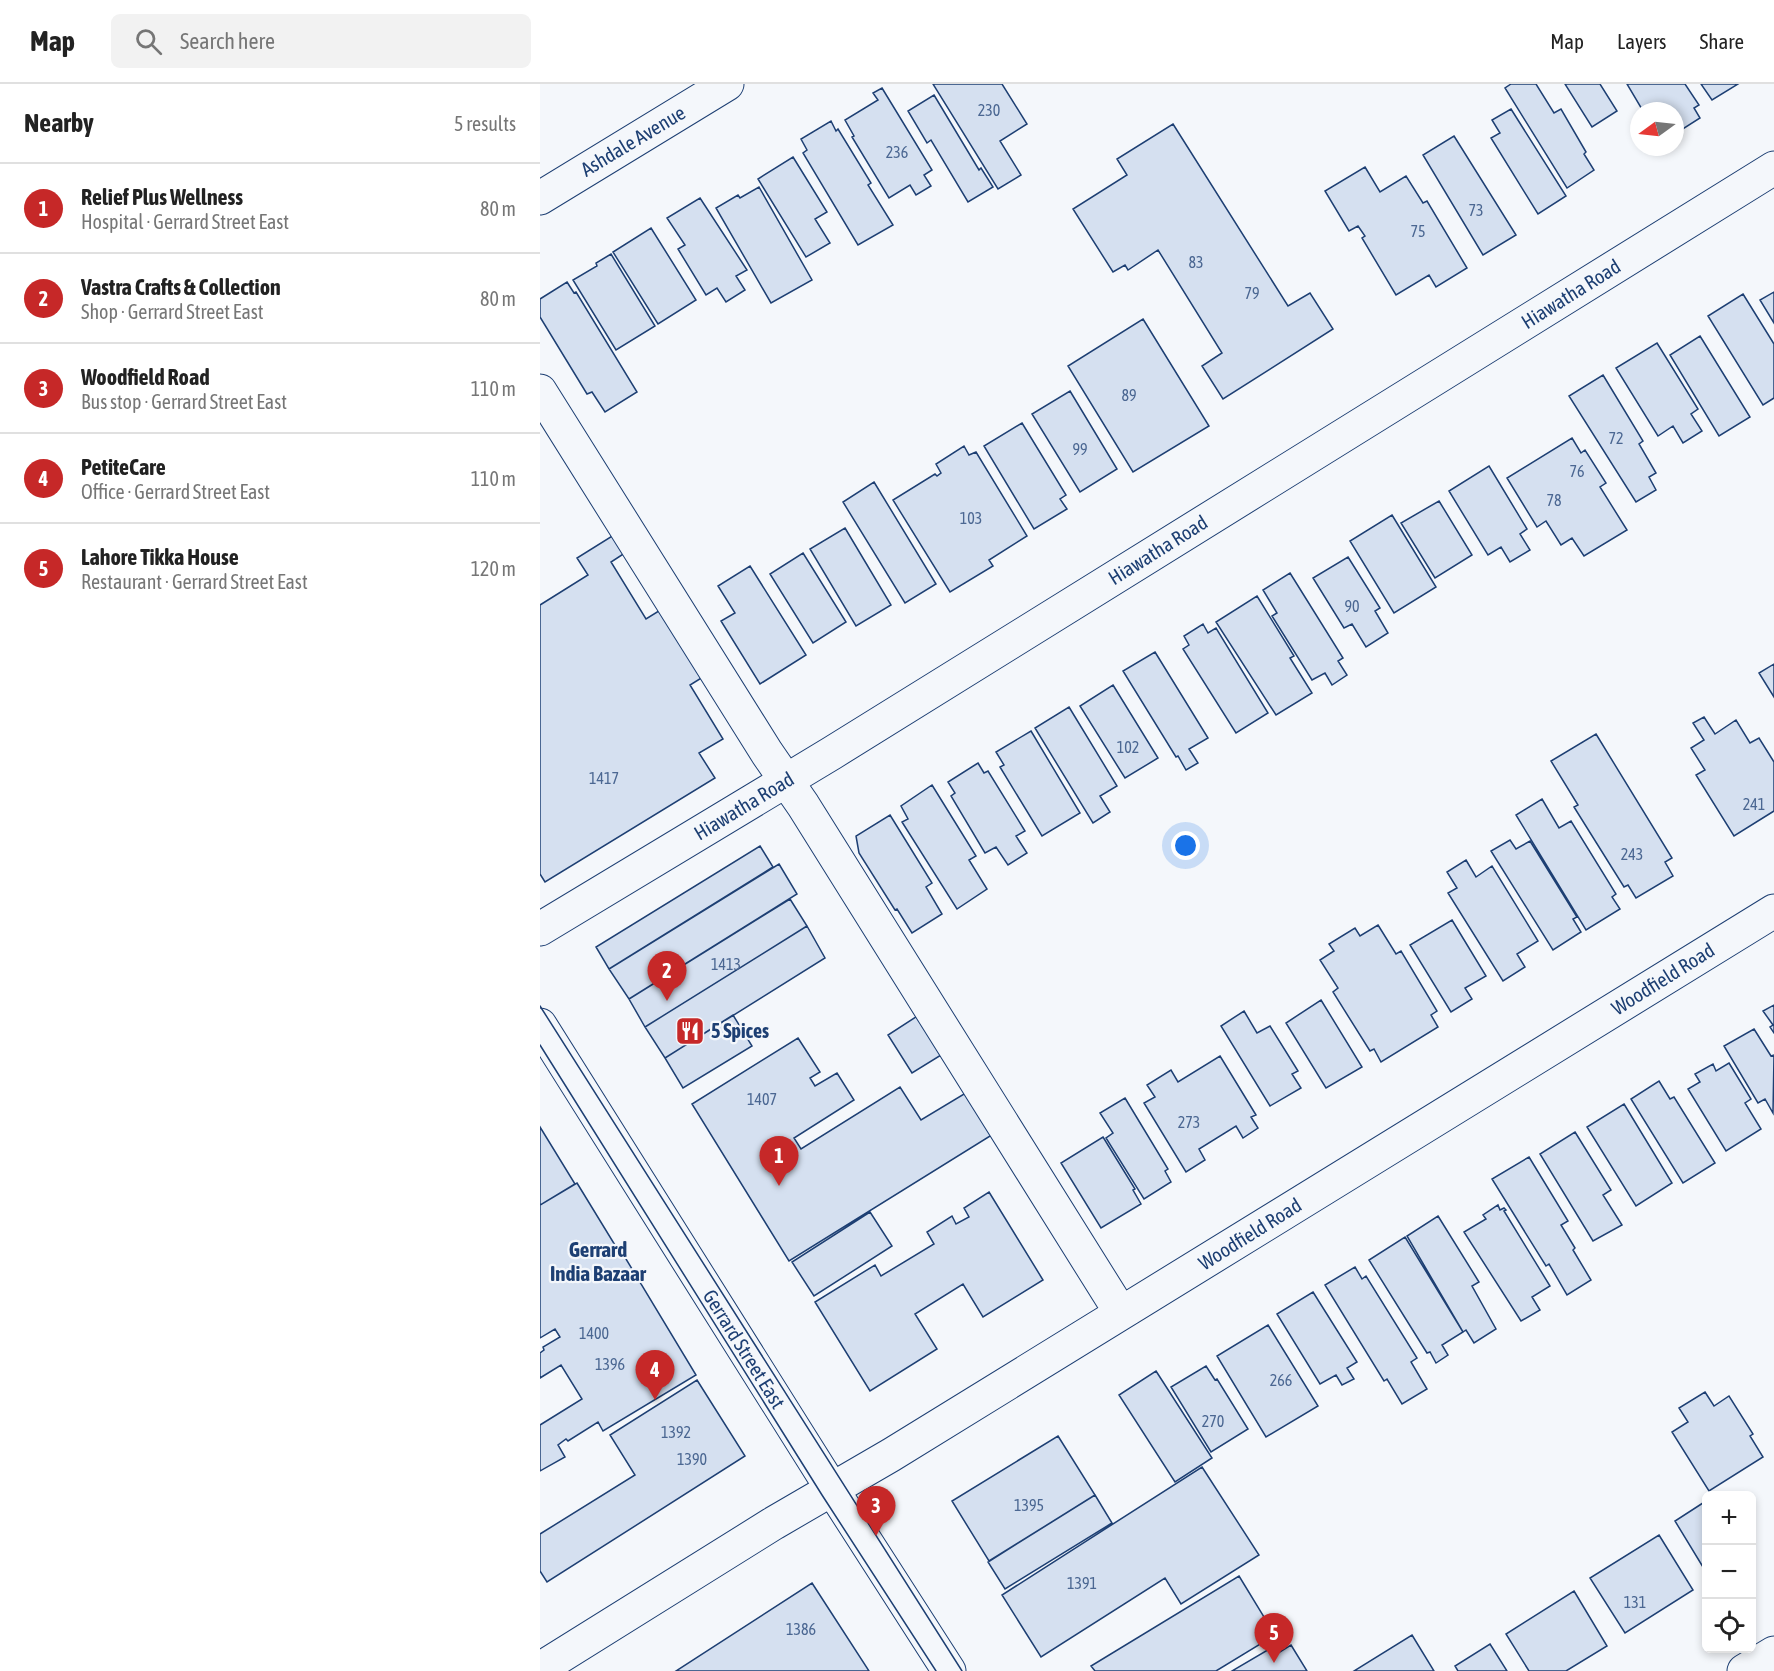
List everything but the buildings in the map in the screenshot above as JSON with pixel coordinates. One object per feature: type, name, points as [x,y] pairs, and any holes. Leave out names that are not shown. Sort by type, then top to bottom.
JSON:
[{"type":"street","name":"Ashdale Avenue","points":[[540,198],[726,84]]},
{"type":"street","name":"Hiawatha Road","points":[[540,929],[787,780],[1774,168]]},
{"type":"street","points":[[540,391],[1121,1313]]},
{"type":"street","name":"Woodfield Road","points":[[548,1661],[891,1455],[1774,911]]},
{"type":"street","name":"Gerrard Street East","points":[[540,1025],[949,1671]]},
{"type":"street","points":[[1744,1671],[1774,1653]]},
{"type":"tram line","points":[[540,1006],[962,1671]]},
{"type":"tram line","points":[[540,1045],[822,1495],[936,1671]]},
{"type":"place","name":"Vastra Crafts & Collection","points":[[667,1001]]},
{"type":"place","name":"5 Spices","points":[[690,1031]]},
{"type":"place","name":"Relief Plus Wellness","points":[[779,1186]]},
{"type":"place","name":"PetiteCare","points":[[655,1400]]},
{"type":"place","name":"Woodfield Road","points":[[876,1536]]},
{"type":"place","name":"Lahore Tikka House","points":[[1274,1663]]},
{"type":"district","name":"Gerrard India Bazaar","points":[[598,1262]]}]
